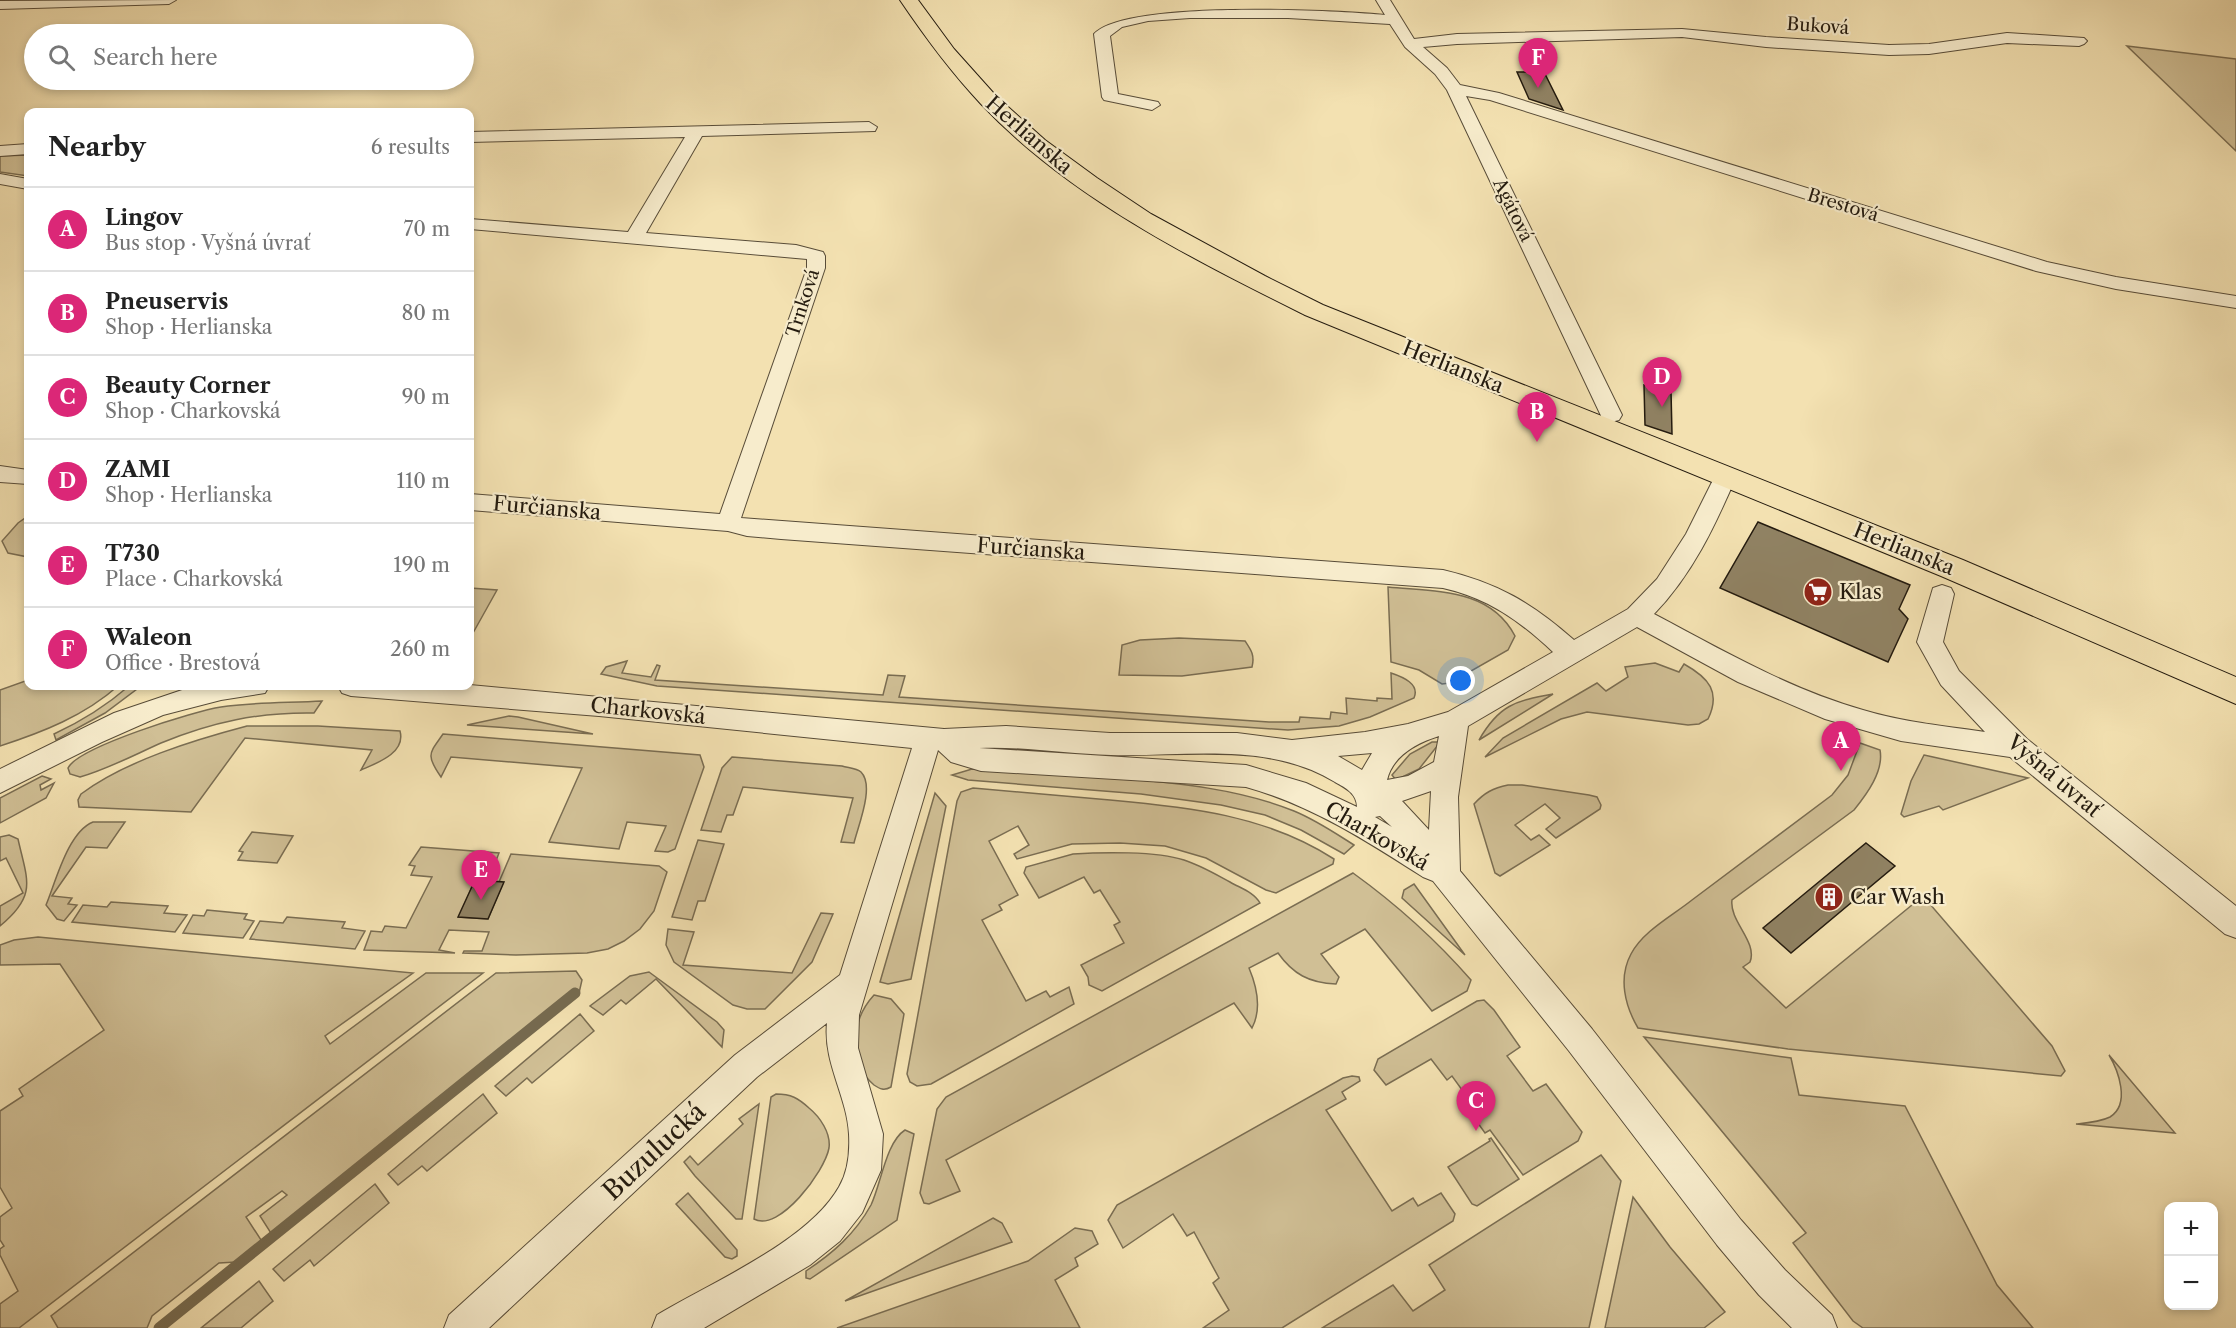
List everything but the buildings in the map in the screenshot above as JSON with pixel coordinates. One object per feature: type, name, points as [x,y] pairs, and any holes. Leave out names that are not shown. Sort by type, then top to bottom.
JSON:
[{"type":"main road","name":"Herlianska","points":[[907,0],[977,89],[1019,129],[1075,175],[1132,213],[1214,261],[1314,310],[1952,568],[2236,691]]},
{"type":"street","points":[[0,5],[169,0]]},
{"type":"street","name":"Agátová","points":[[1383,0],[1410,44],[1441,71],[1455,89],[1611,415]]},
{"type":"street","points":[[1152,105],[1110,97],[1102,34],[1108,26],[1161,15],[1197,13],[1278,13],[1394,20]]},
{"type":"street","name":"Buková","points":[[1410,44],[1456,39],[1682,33],[1766,42],[1889,50],[1929,50],[2007,38],[2079,41]]},
{"type":"street","name":"Brestová","points":[[1455,89],[1493,96],[2043,267],[2127,285],[2236,302]]},
{"type":"street","points":[[474,137],[869,127]]},
{"type":"street","points":[[634,237],[696,132]]},
{"type":"street","points":[[0,151],[24,149]]},
{"type":"street","points":[[0,180],[24,183]]},
{"type":"street","name":"Trnková","points":[[474,224],[796,251],[816,256],[816,267],[728,523]]},
{"type":"street","points":[[0,474],[24,477]]},
{"type":"street","points":[[1281,749],[1335,747],[1408,735],[1456,720],[1637,616],[1661,592],[1694,544],[1725,477]]},
{"type":"street","name":"Furčianska","points":[[474,502],[728,523],[747,528],[781,531],[1443,579],[1476,587],[1505,599],[1572,653]]},
{"type":"street","name":"Vyšná úvrať","points":[[1942,594],[1930,637],[1932,648],[1950,678],[2017,747],[2236,924]]},
{"type":"street","points":[[1637,616],[1769,685],[1828,710],[1864,722],[1902,730],[2017,747]]},
{"type":"street","points":[[0,782],[122,720],[166,693],[219,690]]},
{"type":"street","name":"Charkovská","points":[[401,690],[599,706],[936,740],[990,736],[1110,744],[1251,745],[1281,749],[1326,763],[1388,805],[1407,824],[1446,877]]},
{"type":"street","points":[[1456,720],[1445,769],[1442,830],[1446,877],[1585,1044],[1751,1259],[1792,1305],[1819,1328]]},
{"type":"street","points":[[1384,837],[1371,808],[1372,779],[1379,762],[1391,748],[1408,735]]},
{"type":"street","points":[[670,1328],[759,1277],[819,1237],[842,1214],[856,1194],[864,1167],[866,1135],[841,1047],[840,1032],[843,1015],[915,776],[936,740]]},
{"type":"street","name":"Charkovská","points":[[936,740],[961,754],[981,760],[1246,776],[1297,791],[1384,837],[1446,877]]},
{"type":"street","points":[[1297,791],[1371,792],[1411,789],[1426,783],[1445,769]]},
{"type":"street","name":"Buzulucká","points":[[462,1328],[746,1066],[854,983]]},
{"type":"shaded area","points":[[2127,46],[2236,59],[2236,151]]},
{"type":"shaded area","points":[[24,155],[24,175],[0,172],[0,156]]},
{"type":"shaded area","points":[[24,519],[24,556],[8,553],[2,541]]},
{"type":"shaded area","points":[[1388,587],[1443,592],[1476,601],[1491,609],[1504,620],[1515,636],[1508,650],[1450,683],[1442,684],[1419,670],[1391,662]]},
{"type":"shaded area","points":[[474,588],[497,590],[474,631]]},
{"type":"shaded area","points":[[1179,638],[1245,641],[1253,656],[1252,667],[1182,676],[1119,675],[1122,645],[1140,640]]},
{"type":"shaded area","points":[[627,661],[622,673],[651,677],[657,665],[660,666],[655,680],[883,695],[888,675],[905,676],[899,697],[1269,722],[1299,722],[1300,717],[1330,719],[1331,712],[1347,714],[1346,698],[1377,701],[1377,698],[1392,699],[1391,673],[1413,685],[1415,693],[1414,698],[1370,717],[1339,726],[1288,730],[657,686],[601,674],[606,667]]},
{"type":"shaded area","points":[[1655,663],[1679,672],[1684,664],[1706,680],[1713,693],[1712,709],[1708,719],[1699,724],[1688,725],[1587,712],[1561,719],[1485,757],[1503,738],[1597,683],[1606,691],[1628,677],[1625,667]]},
{"type":"shaded area","points":[[24,681],[24,690],[113,690],[62,722],[0,746],[0,690]]},
{"type":"shaded area","points":[[124,690],[136,690],[105,713],[56,740],[54,734],[112,700]]},
{"type":"shaded area","points":[[1553,694],[1479,740],[1486,728],[1509,706]]},
{"type":"shaded area","points":[[322,701],[314,713],[274,714],[199,729],[80,777],[70,774],[68,768],[92,750],[138,731],[207,710],[246,704]]},
{"type":"shaded area","points":[[509,716],[518,717],[593,734],[467,725]]},
{"type":"shaded area","points":[[247,726],[318,726],[400,731],[401,739],[395,751],[389,756],[361,770],[372,750],[245,738],[191,812],[79,807],[78,800],[81,794],[118,771],[183,745]]},
{"type":"shaded area","points":[[443,734],[700,755],[704,767],[675,849],[668,852],[655,851],[666,826],[627,822],[619,849],[549,842],[582,768],[451,757],[441,777],[431,754]]},
{"type":"shaded area","points":[[1432,742],[1438,742],[1438,745],[1419,769],[1396,780],[1392,775],[1410,754]]},
{"type":"shaded area","points":[[1860,743],[1880,750],[1881,758],[1873,782],[1854,810],[1732,900],[1735,916],[1750,947],[1750,962],[1743,967],[1786,1008],[1923,896],[2052,1046],[2065,1071],[2061,1076],[1788,1049],[1638,1028],[1630,1011],[1624,982],[1627,963],[1636,946],[1658,924],[1832,795],[1848,775]]},
{"type":"shaded area","points":[[1924,755],[2028,778],[1943,810],[1939,806],[1904,817],[1901,814],[1911,781]]},
{"type":"shaded area","points":[[732,757],[842,766],[861,772],[865,778],[866,796],[854,843],[841,842],[853,798],[743,787],[733,815],[727,815],[721,832],[701,830],[722,768]]},
{"type":"shaded area","points":[[972,769],[1046,772],[1141,780],[1230,792],[1294,811],[1354,845],[1344,854],[1301,830],[1265,815],[1221,805],[1141,794],[968,780],[952,775]]},
{"type":"shaded area","points":[[42,776],[51,779],[40,785],[41,790],[54,783],[46,798],[0,823],[0,798]]},
{"type":"shaded area","points":[[1508,785],[1589,795],[1597,797],[1601,805],[1600,809],[1556,838],[1546,829],[1560,818],[1545,804],[1515,825],[1531,840],[1539,835],[1550,845],[1500,876],[1495,873],[1474,804],[1489,792]]},
{"type":"shaded area","points":[[973,788],[1168,806],[1226,816],[1281,832],[1308,844],[1334,859],[1333,864],[1276,893],[1206,858],[1165,846],[1120,843],[1072,844],[1017,859],[1014,854],[1029,845],[1018,826],[989,841],[1018,895],[999,905],[1002,910],[982,920],[1026,1001],[1046,991],[1050,997],[1069,987],[1074,1004],[931,1084],[917,1086],[910,1082],[907,1074],[957,801],[961,792]]},
{"type":"shaded area","points":[[935,793],[946,806],[911,979],[888,984],[880,982]]},
{"type":"shaded area","points":[[93,822],[125,822],[107,848],[86,847],[52,896],[72,898],[68,904],[77,905],[64,921],[57,919],[46,905],[70,846],[84,827]]},
{"type":"shaded area","points":[[252,832],[293,836],[277,863],[238,860],[243,852],[239,851]]},
{"type":"shaded area","points":[[9,835],[18,839],[27,886],[20,905],[0,926],[0,906],[23,893],[6,858],[0,861],[0,837]]},
{"type":"shaded area","points":[[698,840],[724,844],[705,901],[698,901],[692,920],[672,917]]},
{"type":"shaded area","points":[[421,847],[499,853],[488,881],[475,880],[459,917],[488,919],[503,883],[499,882],[511,854],[659,866],[667,872],[654,911],[640,929],[608,949],[587,953],[516,955],[463,953],[464,951],[482,951],[489,932],[449,930],[439,950],[455,953],[364,950],[371,931],[382,932],[385,926],[406,928],[432,877],[411,875],[415,866],[409,865]]},
{"type":"shaded area","points":[[1073,854],[1144,854],[1184,860],[1246,891],[1260,903],[1102,991],[1089,985],[1088,977],[1081,965],[1124,943],[1114,925],[1120,922],[1100,890],[1094,893],[1084,877],[1039,898],[1024,873],[1026,867]]},
{"type":"shaded area","points":[[1353,873],[1385,897],[1444,951],[1471,980],[1467,991],[1432,1011],[1365,929],[1321,954],[1339,977],[1336,984],[1318,982],[1302,976],[1290,967],[1278,953],[1249,968],[1258,1006],[1252,1028],[1234,1003],[946,1160],[960,1191],[929,1204],[924,1203],[920,1193],[937,1109],[946,1097]]},
{"type":"shaded area","points":[[1414,884],[1465,955],[1402,898],[1404,890]]},
{"type":"shaded area","points":[[111,902],[168,906],[164,913],[187,915],[175,932],[72,922],[83,905],[107,907]]},
{"type":"shaded area","points":[[207,910],[247,914],[244,919],[254,921],[243,938],[183,933],[193,915],[204,916]]},
{"type":"shaded area","points":[[821,913],[833,914],[812,962],[765,1009],[747,1009],[733,1005],[674,962],[666,945],[668,929],[694,932],[683,965],[792,973]]},
{"type":"shaded area","points":[[287,917],[345,922],[342,928],[365,931],[355,949],[250,939],[260,921],[283,923]]},
{"type":"shaded area","points":[[38,937],[413,973],[325,1036],[330,1044],[426,973],[483,973],[19,1328],[0,1328],[0,1304],[18,1291],[0,1255],[0,1249],[4,1246],[0,1240],[0,1217],[12,1208],[0,1187],[0,1111],[23,1096],[19,1089],[104,1030],[60,964],[0,965],[0,945],[14,940]]},
{"type":"shaded area","points":[[576,971],[582,980],[579,993],[274,1238],[260,1216],[287,1195],[282,1191],[246,1217],[265,1246],[238,1267],[236,1262],[219,1263],[152,1316],[147,1328],[58,1328],[51,1316],[496,973]]},
{"type":"shaded area","points":[[649,972],[717,1022],[724,1030],[722,1047],[656,979],[626,1004],[621,1000],[603,1015],[590,1006],[630,976]]},
{"type":"shaded area","points":[[874,995],[891,999],[904,1014],[891,1087],[886,1089],[874,1085],[865,1076],[856,1053],[855,1041],[860,1016]]},
{"type":"shaded area","points":[[1484,1000],[1494,1010],[1520,1047],[1507,1056],[1533,1091],[1546,1084],[1582,1132],[1578,1141],[1523,1175],[1490,1130],[1485,1133],[1475,1119],[1481,1116],[1452,1076],[1447,1080],[1431,1059],[1386,1085],[1374,1070],[1378,1059],[1477,1001]]},
{"type":"shaded area","points":[[580,1014],[594,1031],[532,1083],[527,1078],[506,1096],[495,1086]]},
{"type":"shaded area","points":[[1644,1037],[1791,1058],[1799,1095],[1905,1106],[1997,1285],[2033,1328],[1863,1328],[1853,1321],[1793,1243],[1806,1233]]},
{"type":"shaded area","points":[[2109,1055],[2175,1133],[2076,1124],[2110,1117],[2120,1104],[2119,1078]]},
{"type":"shaded area","points":[[1359,1077],[1360,1081],[1342,1092],[1346,1099],[1326,1110],[1392,1211],[1413,1198],[1418,1206],[1441,1193],[1455,1214],[1453,1221],[1282,1328],[1203,1328],[1229,1310],[1213,1283],[1219,1278],[1194,1232],[1187,1236],[1173,1214],[1123,1248],[1108,1220],[1117,1205],[1343,1078]]},
{"type":"shaded area","points":[[483,1094],[497,1113],[427,1171],[422,1166],[398,1185],[388,1174]]},
{"type":"shaded area","points":[[776,1094],[794,1097],[813,1112],[826,1131],[829,1148],[819,1171],[799,1197],[788,1209],[764,1221],[754,1219],[771,1097]]},
{"type":"shaded area","points":[[759,1104],[742,1219],[736,1219],[684,1162],[690,1156],[698,1165],[743,1124],[739,1119]]},
{"type":"shaded area","points":[[905,1130],[914,1134],[897,1220],[810,1279],[806,1278],[806,1271],[843,1242],[865,1215],[875,1196],[893,1144]]},
{"type":"shaded area","points":[[1491,1138],[1519,1179],[1477,1206],[1472,1204],[1448,1167],[1490,1141]]},
{"type":"shaded area","points":[[1601,1155],[1621,1181],[1589,1328],[1322,1328],[1393,1285],[1413,1311],[1445,1290],[1429,1265]]},
{"type":"shaded area","points":[[375,1184],[389,1203],[314,1266],[310,1260],[284,1281],[273,1269]]},
{"type":"shaded area","points":[[688,1193],[737,1250],[737,1256],[732,1259],[725,1257],[676,1204]]},
{"type":"shaded area","points":[[1633,1197],[1670,1247],[1725,1312],[1704,1328],[1605,1328]]},
{"type":"shaded area","points":[[993,1218],[1002,1223],[1012,1242],[845,1301]]},
{"type":"shaded area","points":[[1075,1228],[1092,1231],[1098,1244],[1075,1258],[1078,1266],[1055,1280],[1080,1328],[837,1328],[1028,1261]]},
{"type":"shaded area","points":[[259,1281],[273,1301],[241,1328],[201,1328]]},
{"type":"waterway","points":[[159,1328],[575,993]]},
{"type":"place","name":"Waleon","points":[[1538,88]]},
{"type":"place","name":"ZAMI","points":[[1662,407]]},
{"type":"place","name":"Pneuservis","points":[[1537,442]]},
{"type":"place","name":"Klas","points":[[1818,592]]},
{"type":"place","name":"Lingov","points":[[1841,771]]},
{"type":"place","name":"Car Wash","points":[[1829,897]]},
{"type":"place","name":"T730","points":[[481,900]]},
{"type":"place","name":"Beauty Corner","points":[[1476,1131]]}]
